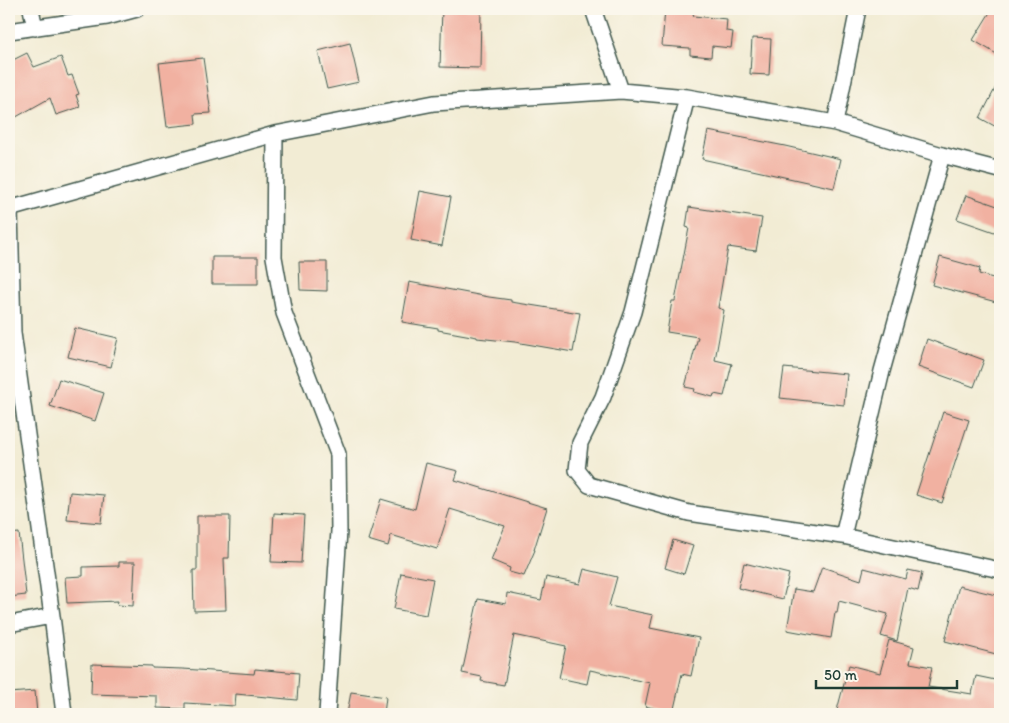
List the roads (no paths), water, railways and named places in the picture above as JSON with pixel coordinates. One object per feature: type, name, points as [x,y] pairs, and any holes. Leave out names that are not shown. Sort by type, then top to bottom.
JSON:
[{"type":"street","points":[[31,9],[35,28]]},
{"type":"street","points":[[9,31],[107,17],[136,9]]},
{"type":"street","points":[[593,9],[621,91]]},
{"type":"street","points":[[835,122],[858,9]]},
{"type":"street","points":[[64,714],[52,616],[15,388],[9,209],[275,134],[434,103],[621,91],[686,97],[835,122],[942,155],[1000,170]]},
{"type":"street","points":[[686,97],[633,312],[603,397],[580,443],[577,470],[589,485],[689,513],[843,536],[1000,570]]},
{"type":"street","points":[[275,134],[274,257],[284,314],[338,454],[339,531],[326,714]]},
{"type":"street","points":[[843,536],[882,371],[942,155]]},
{"type":"street","points":[[9,624],[52,616]]}]
